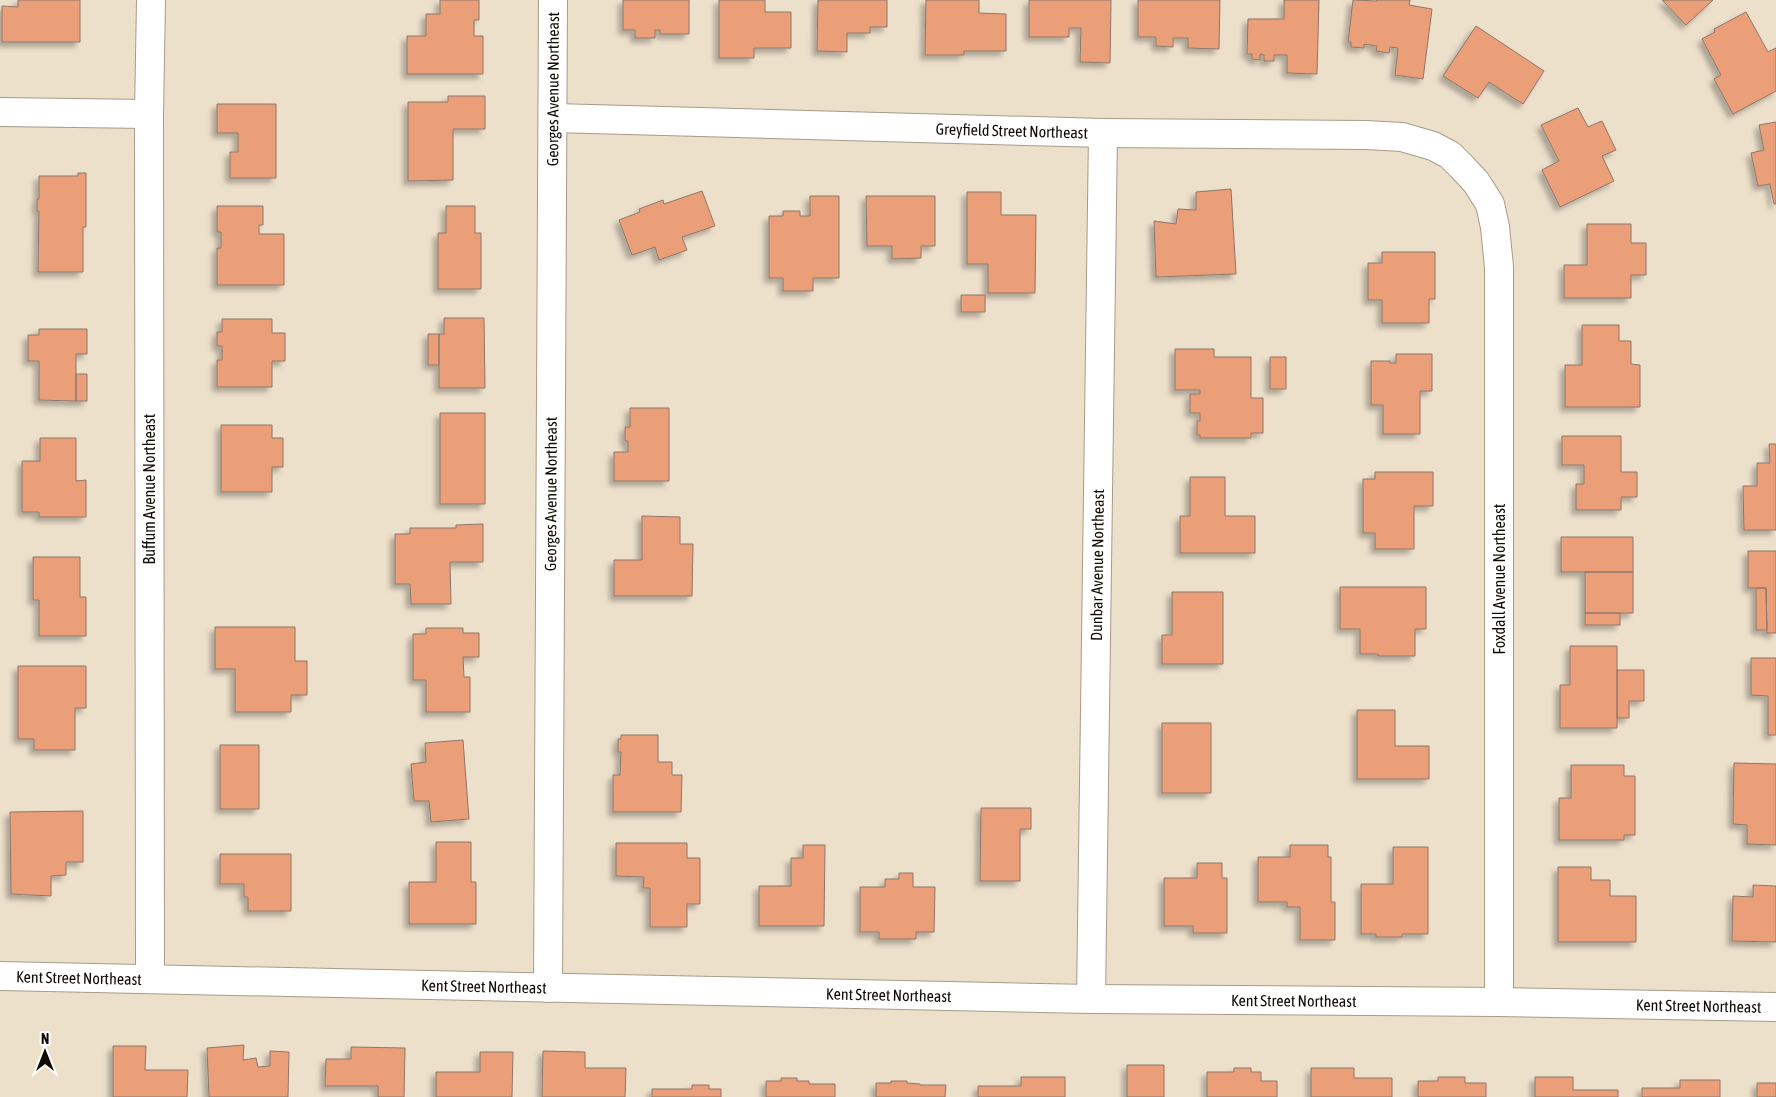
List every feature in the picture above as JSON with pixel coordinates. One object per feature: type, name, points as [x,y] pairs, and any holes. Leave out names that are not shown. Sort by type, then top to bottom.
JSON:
[{"type":"street","name":"Buffum Avenue Northeast","points":[[150,978],[149,114],[151,0]]},
{"type":"street","name":"Georges Avenue Northeast","points":[[548,988],[554,118],[553,0]]},
{"type":"street","points":[[0,112],[149,114]]},
{"type":"street","name":"Greyfield Street Northeast","points":[[554,118],[1103,133],[1366,134],[1402,137],[1432,146],[1450,155],[1462,167]]},
{"type":"street","name":"Dunbar Avenue Northeast","points":[[1091,999],[1103,133]]},
{"type":"street","name":"Foxdall Avenue Northeast","points":[[1462,167],[1476,182],[1490,204],[1495,227],[1499,267],[1499,1002]]},
{"type":"street","name":"Kent Street Northeast","points":[[0,976],[1091,999],[1499,1002],[1776,1008]]},
{"type":"building","points":[[18,0],[80,0],[80,42],[2,42],[2,6],[18,7]]},
{"type":"building","points":[[440,0],[479,0],[479,20],[474,20],[474,36],[483,36],[483,74],[407,74],[407,36],[426,36],[426,14],[440,14]]},
{"type":"building","points":[[623,0],[689,0],[689,34],[660,34],[660,30],[655,30],[655,38],[635,38],[635,30],[623,30]]},
{"type":"building","points":[[719,0],[765,0],[765,12],[791,12],[791,48],[754,48],[754,58],[719,58]]},
{"type":"building","points":[[818,0],[887,0],[887,27],[870,27],[870,33],[847,33],[847,52],[817,51]]},
{"type":"building","points":[[926,0],[979,0],[979,13],[1006,14],[1006,51],[964,51],[964,55],[925,55]]},
{"type":"building","points":[[1029,0],[1111,0],[1110,63],[1080,62],[1081,28],[1069,28],[1069,37],[1029,37]]},
{"type":"building","points":[[1138,0],[1220,0],[1219,49],[1188,48],[1188,38],[1173,38],[1173,47],[1156,46],[1156,37],[1138,37]]},
{"type":"building","points":[[1284,0],[1319,0],[1317,74],[1287,73],[1287,55],[1274,55],[1274,61],[1264,61],[1264,55],[1260,54],[1260,60],[1252,59],[1252,54],[1247,54],[1248,19],[1284,19]]},
{"type":"building","points":[[1353,0],[1410,0],[1409,5],[1432,9],[1423,79],[1395,75],[1398,48],[1390,47],[1389,53],[1376,51],[1377,46],[1364,44],[1364,48],[1351,47],[1351,42],[1348,42]]},
{"type":"building","points":[[1662,0],[1713,0],[1686,25]]},
{"type":"building","points":[[1746,12],[1768,52],[1776,48],[1776,91],[1733,114],[1714,79],[1721,75],[1702,39],[1715,32],[1714,29]]},
{"type":"building","points":[[1476,26],[1544,71],[1523,104],[1489,82],[1478,98],[1443,76]]},
{"type":"building","points":[[448,96],[485,96],[485,129],[453,129],[453,180],[408,181],[408,102],[448,102]]},
{"type":"building","points":[[217,104],[276,104],[276,178],[230,178],[230,152],[238,152],[238,133],[217,133]]},
{"type":"building","points":[[1578,108],[1588,127],[1602,121],[1616,150],[1602,156],[1614,181],[1560,207],[1542,170],[1559,161],[1541,125]]},
{"type":"building","points":[[1776,122],[1776,204],[1774,204],[1770,184],[1758,186],[1751,153],[1764,150],[1759,125]]},
{"type":"building","points":[[78,173],[86,173],[86,227],[83,227],[83,272],[38,272],[39,211],[37,211],[37,199],[39,199],[39,176],[78,176]]},
{"type":"building","points":[[1231,189],[1236,274],[1156,277],[1154,221],[1176,224],[1178,209],[1196,210],[1196,192]]},
{"type":"building","points":[[702,191],[715,226],[682,237],[687,250],[659,260],[655,247],[632,255],[619,220],[640,212],[639,209],[663,200],[664,204]]},
{"type":"building","points":[[967,192],[1001,192],[1001,215],[1036,215],[1035,293],[988,293],[988,264],[967,264]]},
{"type":"building","points":[[810,196],[839,196],[839,278],[813,278],[813,291],[783,291],[783,278],[769,278],[769,216],[783,216],[783,211],[800,211],[800,216],[810,216]]},
{"type":"building","points":[[866,196],[935,196],[935,246],[921,246],[921,258],[892,259],[892,246],[867,246]]},
{"type":"building","points":[[217,206],[263,206],[263,225],[259,225],[259,234],[284,234],[284,285],[217,285],[217,248],[221,248],[221,232],[217,232]]},
{"type":"building","points":[[446,206],[475,206],[475,233],[481,233],[481,289],[438,289],[438,233],[446,233]]},
{"type":"building","points":[[1587,224],[1631,224],[1631,243],[1646,243],[1646,275],[1631,275],[1631,298],[1564,298],[1564,265],[1587,265]]},
{"type":"building","points":[[1382,252],[1435,252],[1435,299],[1429,299],[1429,323],[1382,323],[1382,300],[1368,300],[1368,263],[1382,263]]},
{"type":"building","points":[[961,295],[985,295],[985,312],[961,312]]},
{"type":"building","points":[[444,318],[484,318],[485,388],[439,388],[439,334],[444,334]]},
{"type":"building","points":[[222,319],[272,319],[272,333],[285,333],[285,361],[272,361],[272,387],[217,387],[217,360],[222,360],[222,346],[217,346],[217,332],[222,332]]},
{"type":"building","points":[[1582,325],[1619,325],[1619,341],[1631,341],[1631,364],[1640,365],[1640,407],[1565,407],[1565,365],[1582,365]]},
{"type":"building","points":[[39,329],[87,329],[87,354],[76,354],[76,401],[39,400],[39,361],[28,361],[28,335],[39,335]]},
{"type":"building","points":[[428,334],[439,334],[439,365],[428,365]]},
{"type":"building","points":[[1175,349],[1214,349],[1214,357],[1251,357],[1251,398],[1263,398],[1263,433],[1251,433],[1251,438],[1200,438],[1200,435],[1197,435],[1197,421],[1200,421],[1200,413],[1190,413],[1190,394],[1200,394],[1200,390],[1175,390]]},
{"type":"building","points":[[1396,354],[1432,354],[1432,391],[1420,391],[1420,434],[1383,434],[1383,405],[1371,405],[1371,361],[1390,361],[1390,363],[1396,363]]},
{"type":"building","points":[[1270,357],[1286,357],[1286,389],[1270,389]]},
{"type":"building","points":[[76,374],[87,374],[87,401],[76,401]]},
{"type":"building","points":[[630,408],[669,408],[669,481],[614,481],[614,452],[628,452],[628,441],[625,441],[625,427],[630,427]]},
{"type":"building","points":[[440,413],[485,413],[485,504],[440,504]]},
{"type":"building","points":[[221,425],[272,425],[272,438],[283,438],[283,467],[272,467],[272,492],[221,492]]},
{"type":"building","points":[[1562,436],[1621,436],[1621,472],[1637,472],[1637,497],[1621,497],[1621,510],[1576,510],[1576,484],[1584,484],[1584,465],[1562,465]]},
{"type":"building","points":[[40,438],[76,438],[76,481],[86,480],[86,517],[39,517],[39,512],[22,512],[22,461],[40,461]]},
{"type":"building","points":[[1769,444],[1776,444],[1776,530],[1744,530],[1743,486],[1757,486],[1757,463],[1770,463]]},
{"type":"building","points":[[1375,472],[1433,472],[1433,506],[1414,506],[1414,549],[1375,549],[1375,533],[1363,533],[1363,479],[1375,479]]},
{"type":"building","points":[[1190,477],[1225,477],[1225,516],[1255,516],[1255,553],[1180,553],[1180,516],[1190,516]]},
{"type":"building","points":[[642,516],[680,517],[680,544],[693,544],[692,596],[614,596],[614,560],[642,560]]},
{"type":"building","points":[[483,524],[483,562],[450,562],[451,604],[411,604],[410,584],[395,584],[395,534],[410,534],[410,528],[456,528],[456,525]]},
{"type":"building","points":[[1561,537],[1633,537],[1633,572],[1561,572]]},
{"type":"building","points":[[1748,551],[1776,551],[1776,633],[1767,633],[1766,588],[1748,588]]},
{"type":"building","points":[[33,557],[80,557],[80,597],[86,597],[86,636],[39,636],[39,600],[33,600]]},
{"type":"building","points":[[1585,572],[1633,572],[1633,613],[1585,613]]},
{"type":"building","points":[[1340,587],[1426,587],[1426,629],[1415,629],[1415,656],[1360,654],[1360,629],[1340,629]]},
{"type":"building","points":[[1756,588],[1766,588],[1767,630],[1756,630]]},
{"type":"building","points":[[1172,592],[1223,592],[1223,664],[1162,664],[1162,635],[1172,635]]},
{"type":"building","points":[[1585,613],[1620,613],[1620,625],[1585,625]]},
{"type":"building","points":[[215,627],[295,627],[295,661],[307,661],[307,695],[291,695],[291,712],[235,712],[235,669],[215,669]]},
{"type":"building","points":[[426,628],[463,628],[463,633],[479,633],[479,657],[463,657],[464,677],[470,677],[470,712],[426,712],[426,680],[413,680],[413,634],[426,634]]},
{"type":"building","points":[[1570,646],[1617,646],[1617,728],[1560,728],[1560,685],[1570,685]]},
{"type":"building","points":[[1751,658],[1776,658],[1776,735],[1768,735],[1768,696],[1751,695]]},
{"type":"building","points":[[18,666],[86,666],[86,708],[75,708],[75,750],[34,750],[34,739],[18,739]]},
{"type":"building","points":[[1617,670],[1644,670],[1644,701],[1629,701],[1629,718],[1617,718]]},
{"type":"building","points":[[1357,710],[1395,710],[1395,746],[1429,746],[1429,779],[1357,779]]},
{"type":"building","points":[[1162,723],[1211,723],[1211,793],[1162,793]]},
{"type":"building","points":[[621,735],[658,735],[658,762],[672,762],[672,775],[682,775],[681,812],[613,812],[613,775],[620,775],[621,752],[618,752],[618,739],[621,739]]},
{"type":"building","points":[[463,740],[469,819],[431,822],[429,801],[414,801],[411,764],[426,762],[425,743]]},
{"type":"building","points":[[220,745],[259,745],[259,809],[220,809]]},
{"type":"building","points":[[1734,763],[1776,764],[1776,845],[1747,844],[1747,825],[1733,824]]},
{"type":"building","points":[[1571,765],[1624,765],[1624,776],[1635,776],[1635,835],[1624,835],[1624,840],[1559,840],[1559,798],[1571,798]]},
{"type":"building","points":[[981,808],[1031,808],[1031,829],[1020,829],[1020,881],[980,881]]},
{"type":"building","points":[[83,811],[83,862],[66,862],[66,875],[51,876],[51,896],[11,894],[10,812]]},
{"type":"building","points":[[436,842],[471,842],[471,882],[476,882],[476,924],[409,924],[409,882],[436,882]]},
{"type":"building","points":[[616,843],[687,843],[687,858],[700,858],[700,904],[687,904],[687,927],[650,927],[650,888],[643,888],[644,877],[616,876]]},
{"type":"building","points":[[803,845],[825,845],[824,926],[759,926],[759,886],[791,886],[791,858],[803,858]]},
{"type":"building","points":[[1290,845],[1328,845],[1328,857],[1331,857],[1331,902],[1335,902],[1335,940],[1300,940],[1300,907],[1287,907],[1287,902],[1258,902],[1258,857],[1290,857]]},
{"type":"building","points":[[1393,847],[1428,847],[1428,934],[1376,937],[1376,934],[1361,934],[1361,884],[1393,884]]},
{"type":"building","points":[[220,854],[291,854],[291,911],[248,911],[248,897],[244,897],[244,884],[220,884]]},
{"type":"building","points":[[1197,863],[1222,863],[1222,878],[1227,878],[1227,933],[1193,933],[1193,926],[1164,926],[1164,878],[1197,878]]},
{"type":"building","points":[[1558,867],[1591,867],[1591,880],[1610,880],[1610,896],[1636,896],[1636,942],[1558,942]]},
{"type":"building","points":[[899,873],[913,873],[913,887],[935,887],[934,932],[916,932],[916,939],[879,939],[879,932],[860,932],[860,887],[885,887],[885,879],[899,879]]},
{"type":"building","points":[[1753,885],[1776,886],[1776,942],[1732,941],[1733,896],[1753,897]]},
{"type":"building","points":[[244,1045],[243,1060],[256,1058],[258,1067],[270,1066],[270,1051],[289,1052],[288,1097],[209,1097],[207,1048]]},
{"type":"building","points":[[113,1046],[146,1046],[145,1070],[188,1070],[187,1097],[113,1097]]},
{"type":"building","points":[[351,1047],[405,1048],[404,1097],[378,1097],[378,1086],[325,1086],[326,1059],[351,1059]]},
{"type":"building","points":[[543,1051],[585,1052],[585,1068],[626,1068],[625,1097],[542,1097]]},
{"type":"building","points":[[480,1052],[513,1052],[512,1097],[436,1097],[436,1072],[480,1072]]},
{"type":"building","points":[[1127,1065],[1164,1065],[1164,1097],[1127,1097]]},
{"type":"building","points":[[1234,1068],[1251,1068],[1251,1072],[1261,1072],[1261,1081],[1277,1081],[1277,1097],[1207,1097],[1207,1072],[1234,1072]]},
{"type":"building","points":[[1311,1068],[1354,1068],[1354,1078],[1392,1078],[1392,1097],[1311,1097]]},
{"type":"building","points":[[1021,1077],[1065,1077],[1065,1097],[978,1097],[978,1086],[1021,1086]]},
{"type":"building","points":[[1438,1077],[1465,1077],[1465,1083],[1486,1083],[1486,1097],[1418,1097],[1418,1081],[1438,1081]]},
{"type":"building","points":[[1535,1077],[1573,1077],[1573,1090],[1618,1090],[1618,1097],[1535,1097]]},
{"type":"building","points":[[781,1078],[797,1078],[797,1081],[809,1081],[809,1084],[835,1084],[835,1097],[766,1097],[766,1081],[781,1081]]},
{"type":"building","points":[[1680,1080],[1720,1080],[1720,1097],[1642,1097],[1642,1088],[1680,1088]]},
{"type":"building","points":[[891,1081],[907,1081],[907,1083],[920,1085],[946,1085],[945,1097],[876,1097],[876,1083],[891,1083]]},
{"type":"building","points":[[1757,1083],[1776,1083],[1776,1097],[1757,1097]]},
{"type":"building","points":[[692,1085],[709,1085],[709,1089],[721,1089],[721,1097],[652,1097],[652,1089],[692,1089]]}]
